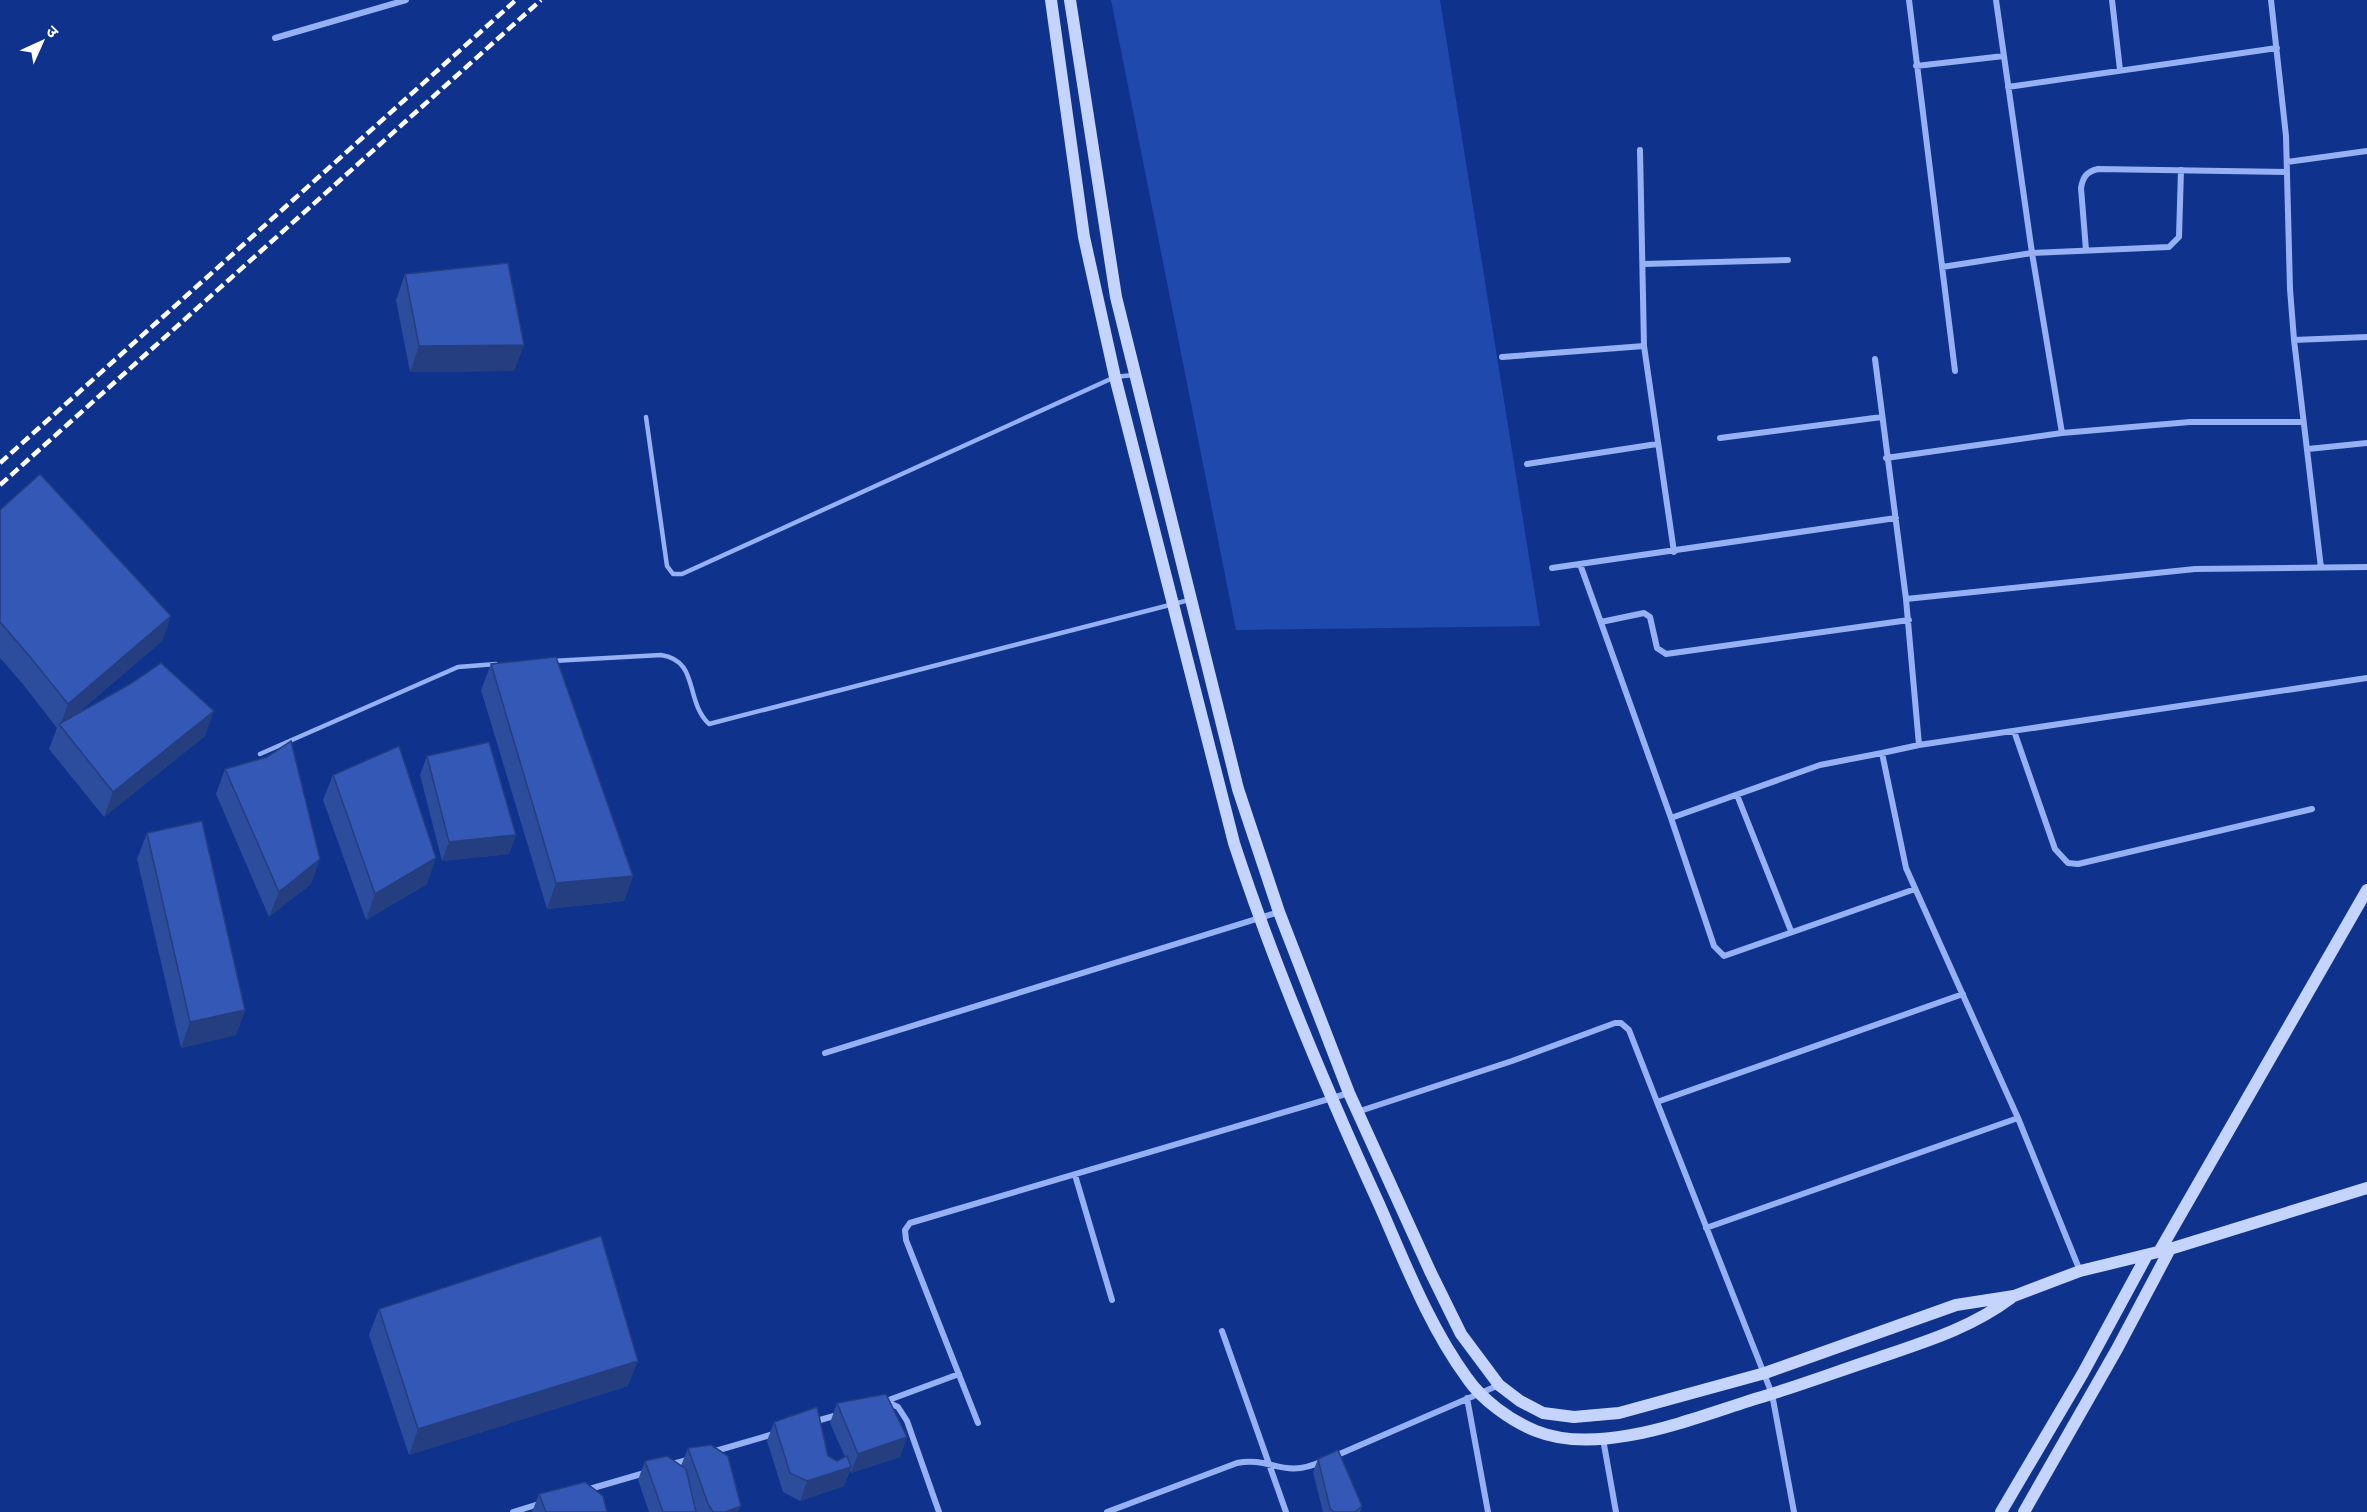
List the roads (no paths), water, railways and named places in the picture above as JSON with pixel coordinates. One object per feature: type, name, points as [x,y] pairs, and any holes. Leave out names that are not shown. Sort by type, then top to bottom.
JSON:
[{"type":"main road","points":[[1051,0],[1084,237],[1115,377],[1226,813],[1260,920],[1331,1099],[1413,1280],[1473,1395],[1536,1431],[1566,1439],[1603,1438],[1642,1433],[1772,1394],[1954,1332],[1990,1314],[2014,1296]]},
{"type":"main road","points":[[1070,0],[1116,297],[1238,789],[1279,912],[1349,1093],[1461,1334],[1499,1385],[1520,1401],[1543,1413],[1574,1417],[1619,1413],[1765,1373],[1956,1305],[2014,1296],[2080,1271],[2159,1252],[2367,1188]]},
{"type":"main road","points":[[2001,1512],[2083,1373],[2159,1252],[2367,890]]},
{"type":"main road","points":[[2024,1512],[2117,1349],[2159,1252]]},
{"type":"street","points":[[274,38],[406,0]]},
{"type":"street","points":[[1909,0],[1955,371]]},
{"type":"street","points":[[1996,0],[2032,253],[2062,433]]},
{"type":"street","points":[[2112,0],[2120,70]]},
{"type":"street","points":[[2271,0],[2287,172],[2295,340],[2302,422],[2308,449],[2320,568]]},
{"type":"street","points":[[2008,87],[2277,48]]},
{"type":"street","points":[[1916,66],[2004,56]]},
{"type":"street","points":[[1640,150],[1644,346],[1674,552]]},
{"type":"street","points":[[2286,162],[2367,151]]},
{"type":"street","points":[[2086,250],[2081,188],[2083,179],[2089,171],[2098,169],[2287,172]]},
{"type":"street","points":[[1942,267],[2032,253],[2161,249],[2175,244],[2179,237],[2181,170]]},
{"type":"street","points":[[1643,264],[1788,260]]},
{"type":"street","points":[[2295,340],[2367,337]]},
{"type":"street","points":[[1502,357],[1644,346]]},
{"type":"street","points":[[1875,359],[1886,458],[1909,620],[1919,745]]},
{"type":"street","points":[[1720,438],[1882,417]]},
{"type":"street","points":[[1886,458],[2062,433],[2190,422],[2302,422]]},
{"type":"street","points":[[1527,464],[1657,444]]},
{"type":"street","points":[[2308,449],[2367,444]]},
{"type":"street","points":[[1552,568],[1896,518]]},
{"type":"street","points":[[1580,564],[1718,953],[1731,955],[1791,931],[1915,889]]},
{"type":"street","points":[[1906,599],[2195,569],[2367,567]]},
{"type":"street","points":[[1601,622],[1644,613],[1650,617],[1657,648],[1666,654],[1909,620]]},
{"type":"street","points":[[1671,818],[1821,765],[1919,745],[2367,678]]},
{"type":"street","points":[[2014,731],[2055,849],[2068,863],[2078,864],[2312,808]]},
{"type":"street","points":[[1882,753],[1902,851],[1915,889],[2018,1118],[2080,1271]]},
{"type":"street","points":[[1737,795],[1791,931]]},
{"type":"street","points":[[825,1053],[1260,920],[1279,912]]},
{"type":"street","points":[[1657,1102],[1963,994]]},
{"type":"street","points":[[1358,1112],[1512,1061],[1615,1023],[1621,1023],[1629,1030],[1765,1373],[1772,1394],[1794,1512]]},
{"type":"street","points":[[978,1423],[904,1230],[910,1223],[920,1218],[1075,1175],[1349,1093]]},
{"type":"street","points":[[1706,1228],[2018,1118]]},
{"type":"street","points":[[1075,1175],[1112,1300]]},
{"type":"street","points":[[1222,1331],[1272,1466],[1286,1512]]},
{"type":"street","points":[[877,1403],[959,1374]]},
{"type":"street","points":[[1107,1512],[1237,1463],[1248,1461],[1287,1470],[1309,1467],[1499,1385]]},
{"type":"street","points":[[1473,1395],[1488,1512]]},
{"type":"street","points":[[886,1401],[898,1407],[907,1421],[939,1512]]},
{"type":"street","points":[[811,1423],[845,1413]]},
{"type":"street","points":[[708,1454],[788,1430]]},
{"type":"street","points":[[1603,1438],[1616,1512]]},
{"type":"street","points":[[663,1467],[697,1457]]},
{"type":"street","points":[[574,1494],[651,1471]]},
{"type":"street","points":[[513,1512],[554,1500]]},
{"type":"lane","points":[[646,417],[667,566],[673,574],[682,574],[1115,377],[1134,375]]},
{"type":"lane","points":[[541,662],[661,655],[673,657],[683,664],[701,717],[709,724],[1192,599]]},
{"type":"lane","points":[[260,754],[458,667],[506,664]]},
{"type":"railway","points":[[0,463],[516,0]]},
{"type":"railway","points":[[0,485],[541,0]]}]
